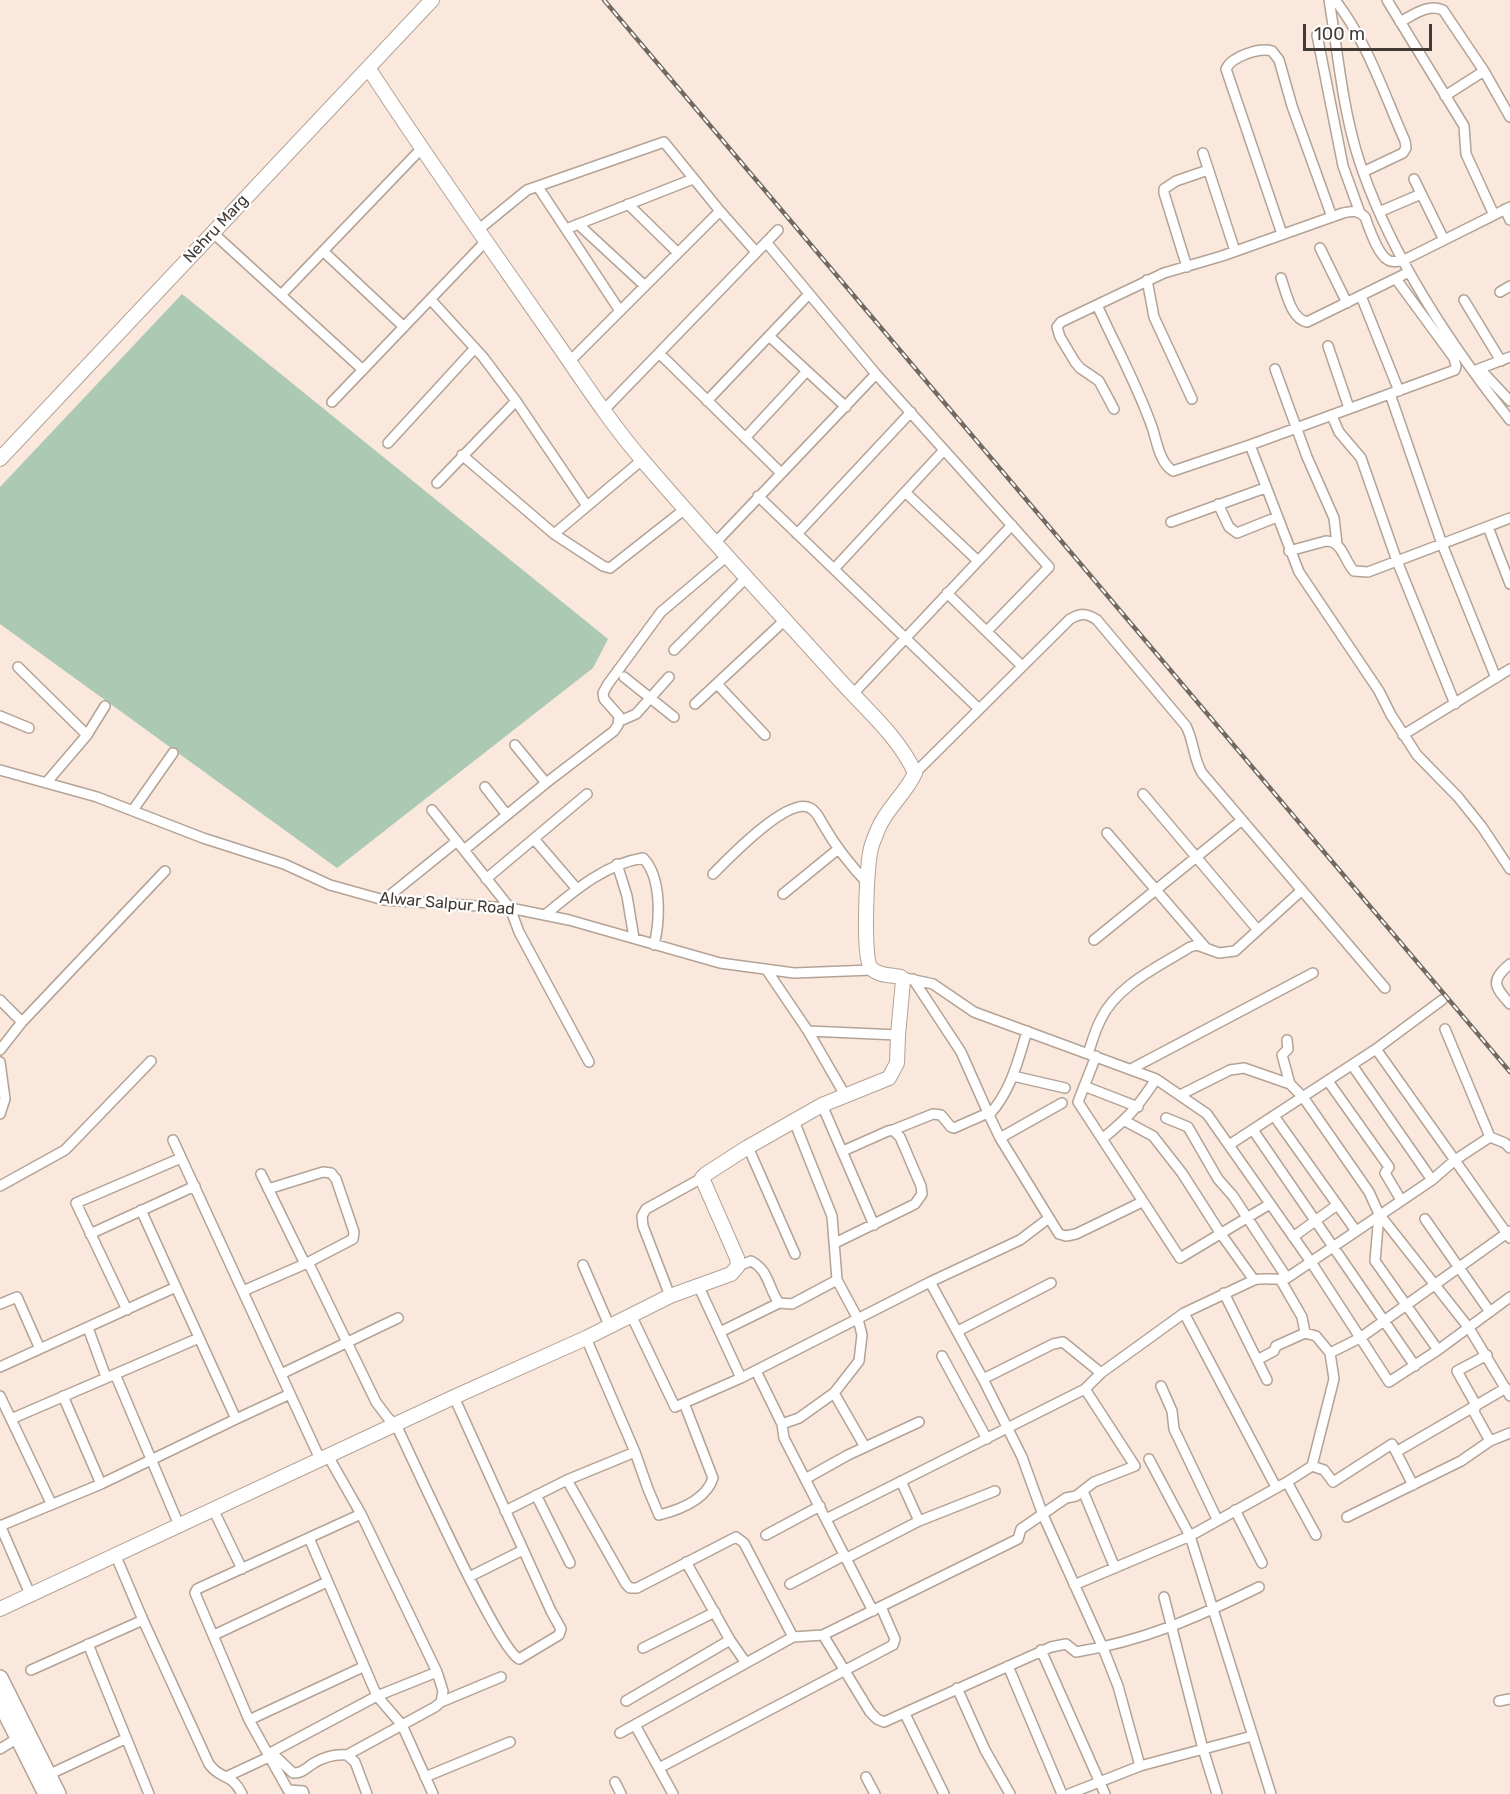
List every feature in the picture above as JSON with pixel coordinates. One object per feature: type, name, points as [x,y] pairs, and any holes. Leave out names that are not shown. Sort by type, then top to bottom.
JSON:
[{"type":"main road","points":[[0,1678],[58,1794]]},
{"type":"main road","points":[[0,1702],[46,1794]]},
{"type":"street","name":"Nehru Marg","points":[[0,459],[432,0]]},
{"type":"street","points":[[1329,0],[1345,99],[1357,154],[1379,212],[1402,261],[1510,420]]},
{"type":"street","points":[[1335,0],[1347,15],[1357,34],[1405,141],[1406,148],[1403,153],[1363,172]]},
{"type":"street","points":[[1387,0],[1464,126],[1466,154],[1494,215]]},
{"type":"street","points":[[1400,22],[1429,8],[1437,7],[1443,10],[1484,71],[1510,117]]},
{"type":"street","points":[[1317,35],[1343,166],[1360,213]]},
{"type":"street","points":[[1282,234],[1226,69],[1231,62],[1261,50],[1272,51],[1279,60],[1298,123],[1332,217]]},
{"type":"street","points":[[369,69],[421,149],[604,410],[642,460],[716,542],[745,579],[892,739],[915,773]]},
{"type":"street","points":[[1445,96],[1484,71]]},
{"type":"street","points":[[478,230],[527,190],[664,142],[756,252]]},
{"type":"street","points":[[282,294],[421,149]]},
{"type":"street","points":[[1203,153],[1235,251]]},
{"type":"street","points":[[1186,267],[1164,189],[1176,181],[1208,170]]},
{"type":"street","points":[[566,229],[693,179]]},
{"type":"street","points":[[1414,179],[1444,240]]},
{"type":"street","points":[[538,186],[620,311]]},
{"type":"street","points":[[1379,212],[1421,194]]},
{"type":"street","points":[[628,204],[678,253]]},
{"type":"street","points":[[1114,409],[1099,381],[1080,368],[1057,331],[1057,327],[1061,322],[1147,280],[1354,211],[1365,217],[1381,254],[1393,262],[1402,261],[1508,208],[1510,220]]},
{"type":"street","points":[[570,361],[720,211]]},
{"type":"street","points":[[578,224],[645,286]]},
{"type":"street","points":[[604,410],[778,230]]},
{"type":"street","points":[[212,232],[363,370]]},
{"type":"street","points":[[332,402],[486,241]]},
{"type":"street","points":[[766,242],[876,374],[1049,567],[987,631]]},
{"type":"street","points":[[1320,248],[1347,303]]},
{"type":"street","points":[[323,251],[404,327]]},
{"type":"street","points":[[1281,278],[1294,312],[1303,321],[1313,320],[1409,272]]},
{"type":"street","points":[[1097,305],[1151,423],[1167,467],[1173,471],[1451,373],[1456,366],[1454,358],[1396,279]]},
{"type":"street","points":[[1147,280],[1154,317],[1192,399]]},
{"type":"street","points":[[1500,292],[1510,286]]},
{"type":"street","points":[[707,401],[809,294]]},
{"type":"street","points":[[1361,296],[1395,392],[1442,544],[1496,678]]},
{"type":"street","points":[[431,300],[475,348],[516,401],[587,506]]},
{"type":"street","points":[[1464,300],[1506,359],[1476,370]]},
{"type":"street","points":[[769,336],[846,406]]},
{"type":"street","points":[[1328,346],[1349,408]]},
{"type":"street","points":[[388,443],[475,348]]},
{"type":"street","points":[[658,353],[781,472]]},
{"type":"street","points":[[1275,369],[1296,428],[1334,518],[1337,544],[1350,567],[1360,573],[1368,572],[1510,518]]},
{"type":"street","points":[[1476,370],[1510,401]]},
{"type":"street","points":[[745,438],[807,371]]},
{"type":"street","points":[[716,542],[876,374]]},
{"type":"street","points":[[437,483],[516,401]]},
{"type":"street","points":[[797,534],[910,412]]},
{"type":"street","points":[[1332,416],[1339,432],[1361,458],[1397,561],[1455,704]]},
{"type":"street","points":[[1250,445],[1299,572],[1379,691],[1403,735],[1417,755],[1458,797],[1482,827],[1510,869]]},
{"type":"street","points":[[834,569],[944,450]]},
{"type":"street","points":[[462,455],[554,534],[603,566],[610,568],[686,509]]},
{"type":"street","points":[[554,534],[642,460]]},
{"type":"street","points":[[1171,522],[1265,488]]},
{"type":"street","points":[[905,492],[978,561]]},
{"type":"street","points":[[759,496],[978,708]]},
{"type":"street","points":[[1218,504],[1228,527],[1237,533],[1277,518]]},
{"type":"street","points":[[852,695],[1012,525]]},
{"type":"street","points":[[1488,527],[1510,584]]},
{"type":"street","points":[[1289,551],[1326,541],[1333,541],[1337,544]]},
{"type":"street","points":[[620,721],[619,716],[604,699],[603,693],[608,684],[661,612],[726,556]]},
{"type":"street","points":[[674,650],[745,579]]},
{"type":"street","points":[[947,593],[1021,665]]},
{"type":"street","points":[[1385,988],[1202,773],[1196,764],[1192,740],[1186,726],[1097,620],[1090,615],[1077,615],[1070,619],[1021,665],[915,773],[880,824],[871,849],[866,951],[868,964],[872,970],[876,973],[933,984],[974,1012],[1156,1079],[1208,1114],[1311,1262],[1389,1382],[1438,1350],[1510,1297]]},
{"type":"street","points":[[695,704],[785,620]]},
{"type":"street","points":[[18,667],[87,735]]},
{"type":"street","points":[[1403,735],[1510,669]]},
{"type":"street","points":[[624,677],[674,717]]},
{"type":"street","points":[[464,850],[614,731],[620,721],[636,714],[669,677]]},
{"type":"street","points":[[717,684],[765,735]]},
{"type":"street","points":[[46,783],[87,735],[105,706]]},
{"type":"street","points":[[0,716],[29,728]]},
{"type":"street","points":[[515,745],[546,783]]},
{"type":"street","points":[[133,810],[174,753]]},
{"type":"street","name":"Alwar Salpur Road","points":[[0,770],[97,797],[202,838],[284,864],[330,885],[384,900],[510,909],[545,915],[720,963],[794,973],[872,970]]},
{"type":"street","points":[[485,787],[507,815]]},
{"type":"street","points":[[486,879],[587,794]]},
{"type":"street","points":[[1143,794],[1257,929]]},
{"type":"street","points":[[713,874],[762,828],[775,819],[805,806],[812,808],[818,815],[837,850],[868,885]]},
{"type":"street","points":[[432,810],[510,909],[519,932],[589,1062]]},
{"type":"street","points":[[1094,940],[1242,820]]},
{"type":"street","points":[[1107,833],[1206,947]]},
{"type":"street","points":[[534,838],[577,889]]},
{"type":"street","points":[[384,900],[457,841]]},
{"type":"street","points":[[783,894],[837,850]]},
{"type":"street","points":[[545,915],[577,889],[617,864],[643,858],[649,864],[659,913],[654,945]]},
{"type":"street","points":[[617,864],[627,896],[634,938]]},
{"type":"street","points":[[0,1050],[22,1022],[165,871]]},
{"type":"street","points":[[1270,1204],[1180,1258],[1078,1101],[1084,1086],[1100,1019],[1108,1006],[1120,994],[1190,947],[1197,945],[1206,947],[1219,954],[1235,951],[1302,890]]},
{"type":"street","points":[[1510,964],[1495,982],[1510,1004]]},
{"type":"street","points":[[766,969],[808,1031],[845,1095]]},
{"type":"street","points":[[1131,1069],[1313,973]]},
{"type":"street","points":[[670,1296],[643,1226],[642,1216],[646,1209],[702,1178],[748,1147],[822,1105],[880,1084],[889,1078],[897,1063],[903,981],[907,978]]},
{"type":"street","points":[[907,978],[961,1052],[1000,1138],[1059,1234],[1066,1236],[1076,1234],[1142,1202]]},
{"type":"street","points":[[0,1000],[22,1022]]},
{"type":"street","points":[[1229,1145],[1376,1049],[1442,1000]]},
{"type":"street","points":[[1445,1029],[1490,1137],[1505,1143],[1510,1148]]},
{"type":"street","points":[[808,1031],[898,1035]]},
{"type":"street","points":[[843,1151],[933,1114],[941,1115],[954,1128],[988,1114],[1004,1098],[1027,1031]]},
{"type":"street","points":[[1287,1040],[1288,1049],[1282,1055],[1290,1084]]},
{"type":"street","points":[[1330,1353],[1360,1338],[1509,1234],[1376,1049]]},
{"type":"street","points":[[0,1186],[65,1150],[151,1061]]},
{"type":"street","points":[[0,1062],[5,1099],[0,1114]]},
{"type":"street","points":[[1352,1065],[1432,1180]]},
{"type":"street","points":[[1180,1095],[1230,1070],[1244,1068],[1290,1084],[1303,1097],[1369,1192],[1379,1214],[1469,1328],[1487,1355],[1509,1393],[1476,1405],[1396,1452]]},
{"type":"street","points":[[1013,1076],[1065,1088]]},
{"type":"street","points":[[1102,1139],[1125,1121],[1138,1107],[1156,1079]]},
{"type":"street","points":[[1328,1081],[1389,1167],[1384,1173],[1401,1200]]},
{"type":"street","points":[[1084,1086],[1138,1107]]},
{"type":"street","points":[[1000,1138],[1062,1103]]},
{"type":"street","points":[[822,1105],[874,1225]]},
{"type":"street","points":[[1274,1116],[1356,1231]]},
{"type":"street","points":[[1166,1118],[1188,1127],[1218,1179],[1247,1219],[1283,1279],[1302,1317],[1305,1333]]},
{"type":"street","points":[[782,1424],[799,1418],[834,1393],[859,1361],[862,1335],[858,1319],[837,1280],[832,1216],[794,1121]]},
{"type":"street","points":[[1125,1121],[1152,1136],[1182,1173],[1254,1280]]},
{"type":"street","points":[[835,1243],[915,1204],[922,1194],[921,1186],[900,1137],[893,1130]]},
{"type":"street","points":[[1253,1130],[1415,1366]]},
{"type":"street","points":[[826,1519],[1084,1389],[1101,1373],[1184,1313],[1254,1280],[1265,1277],[1283,1279],[1432,1180],[1455,1160],[1490,1137]]},
{"type":"street","points":[[173,1140],[290,1394],[324,1457],[361,1515],[437,1672],[443,1691],[441,1702]]},
{"type":"street","points":[[748,1147],[795,1254]]},
{"type":"street","points":[[127,1310],[76,1203],[182,1158]]},
{"type":"street","points":[[243,1291],[354,1239],[354,1232],[336,1179],[331,1173],[323,1172],[268,1189]]},
{"type":"street","points":[[261,1174],[376,1402],[396,1425],[476,1593],[515,1658],[522,1658],[559,1635],[561,1629],[454,1397]]},
{"type":"street","points":[[702,1178],[737,1258],[738,1266]]},
{"type":"street","points":[[90,1234],[195,1186]]},
{"type":"street","points":[[1293,1237],[1337,1205]]},
{"type":"street","points":[[141,1210],[236,1419]]},
{"type":"street","points":[[1379,1214],[1376,1261],[1438,1350]]},
{"type":"street","points":[[631,1315],[675,1407],[756,1371],[930,1282],[1020,1240],[1049,1218]]},
{"type":"street","points":[[1425,1219],[1490,1312]]},
{"type":"street","points":[[0,1609],[324,1457],[586,1338],[670,1296],[731,1274],[738,1266],[751,1262],[758,1265],[767,1275],[779,1303]]},
{"type":"street","points":[[583,1265],[609,1325]]},
{"type":"street","points":[[720,1332],[779,1303],[792,1304],[837,1280]]},
{"type":"street","points":[[930,1282],[1009,1428],[1022,1457],[1043,1515],[1118,1686],[1140,1766]]},
{"type":"street","points":[[958,1331],[1051,1283]]},
{"type":"street","points":[[698,1285],[741,1378]]},
{"type":"street","points":[[1,1364],[88,1328],[176,1287]]},
{"type":"street","points":[[1224,1293],[1267,1380]]},
{"type":"street","points":[[0,1304],[17,1297],[40,1349]]},
{"type":"street","points":[[1184,1313],[1276,1487]]},
{"type":"street","points":[[281,1374],[398,1318]]},
{"type":"street","points":[[88,1328],[151,1459],[179,1525]]},
{"type":"street","points":[[1074,1585],[1190,1536],[1312,1466],[1334,1379],[1330,1353],[1316,1336],[1305,1333],[1276,1346],[1274,1351],[1257,1360]]},
{"type":"street","points":[[11,1419],[199,1338]]},
{"type":"street","points":[[586,1338],[635,1452],[659,1515],[698,1499],[711,1484],[712,1473],[684,1403]]},
{"type":"street","points":[[983,1379],[1053,1344],[1063,1342],[1101,1373]]},
{"type":"street","points":[[1487,1355],[1457,1371],[1476,1405],[1474,1412],[1490,1441]]},
{"type":"street","points":[[942,1356],[987,1439]]},
{"type":"street","points":[[659,1768],[888,1648],[895,1642],[805,1479],[784,1438],[782,1424],[756,1371]]},
{"type":"street","points":[[1161,1386],[1172,1411],[1174,1429],[1217,1519]]},
{"type":"street","points":[[620,1733],[793,1637],[823,1635],[1017,1539],[1021,1529],[1066,1498],[1076,1496],[1094,1482],[1135,1466],[1084,1389]]},
{"type":"street","points":[[834,1393],[865,1447]]},
{"type":"street","points":[[30,1594],[5,1548],[0,1526],[101,1484],[290,1394]]},
{"type":"street","points":[[0,1396],[51,1503]]},
{"type":"street","points":[[63,1396],[101,1484]]},
{"type":"street","points":[[805,1479],[865,1447],[920,1422]]},
{"type":"street","points":[[1347,1516],[1461,1461],[1490,1441],[1510,1433]]},
{"type":"street","points":[[1312,1466],[1324,1470],[1333,1482],[1392,1444],[1413,1485]]},
{"type":"street","points":[[505,1510],[567,1480],[635,1452]]},
{"type":"street","points":[[1149,1459],[1190,1536],[1271,1794]]},
{"type":"street","points":[[567,1480],[630,1588],[637,1588],[736,1537],[744,1544],[793,1637]]},
{"type":"street","points":[[901,1481],[919,1521]]},
{"type":"street","points":[[1287,1482],[1316,1535]]},
{"type":"street","points":[[790,1584],[919,1521],[995,1491]]},
{"type":"street","points":[[1083,1491],[1115,1568]]},
{"type":"street","points":[[536,1496],[570,1563]]},
{"type":"street","points":[[766,1535],[820,1506]]},
{"type":"street","points":[[213,1509],[242,1569]]},
{"type":"street","points":[[1235,1510],[1262,1563]]},
{"type":"street","points":[[299,1773],[304,1793],[284,1792],[270,1754],[249,1719],[214,1635],[195,1599],[195,1593],[197,1589],[361,1515]]},
{"type":"street","points":[[309,1538],[377,1696],[402,1725],[433,1794]]},
{"type":"street","points":[[470,1577],[523,1550]]},
{"type":"street","points":[[115,1554],[142,1620],[209,1764],[216,1772],[228,1776],[237,1784],[242,1794]]},
{"type":"street","points":[[686,1562],[730,1640],[746,1663]]},
{"type":"street","points":[[214,1635],[327,1582]]},
{"type":"street","points":[[823,1635],[870,1712],[884,1722],[1041,1650],[1066,1644],[1076,1652],[1103,1648],[1172,1628],[1259,1587]]},
{"type":"street","points":[[1164,1597],[1203,1749],[1217,1794]]},
{"type":"street","points":[[643,1648],[715,1612]]},
{"type":"street","points":[[31,1670],[142,1620]]},
{"type":"street","points":[[626,1701],[730,1640]]},
{"type":"street","points":[[88,1644],[149,1794]]},
{"type":"street","points":[[1041,1650],[1106,1794]]},
{"type":"street","points":[[249,1719],[363,1666]]},
{"type":"street","points":[[1008,1666],[1062,1794]]},
{"type":"street","points":[[228,1776],[377,1696],[437,1672]]},
{"type":"street","points":[[270,1754],[293,1773],[299,1773],[316,1761],[334,1755],[347,1755],[441,1702],[501,1677]]},
{"type":"street","points":[[957,1688],[985,1750],[1010,1794]]},
{"type":"street","points":[[1499,1701],[1510,1699]]},
{"type":"street","points":[[905,1714],[944,1794]]},
{"type":"street","points":[[635,1725],[673,1794]]},
{"type":"street","points":[[1069,1794],[1140,1766],[1252,1736]]},
{"type":"street","points":[[0,1749],[18,1738]]},
{"type":"street","points":[[48,1775],[125,1739]]},
{"type":"street","points":[[425,1777],[510,1742]]},
{"type":"street","points":[[347,1755],[355,1762],[366,1794]]},
{"type":"street","points":[[866,1777],[875,1794]]},
{"type":"street","points":[[615,1782],[621,1794]]},
{"type":"green space","points":[[182,294],[608,639],[593,668],[337,868],[0,624],[0,487]]},
{"type":"railway","points":[[604,0],[1510,1072]]}]
